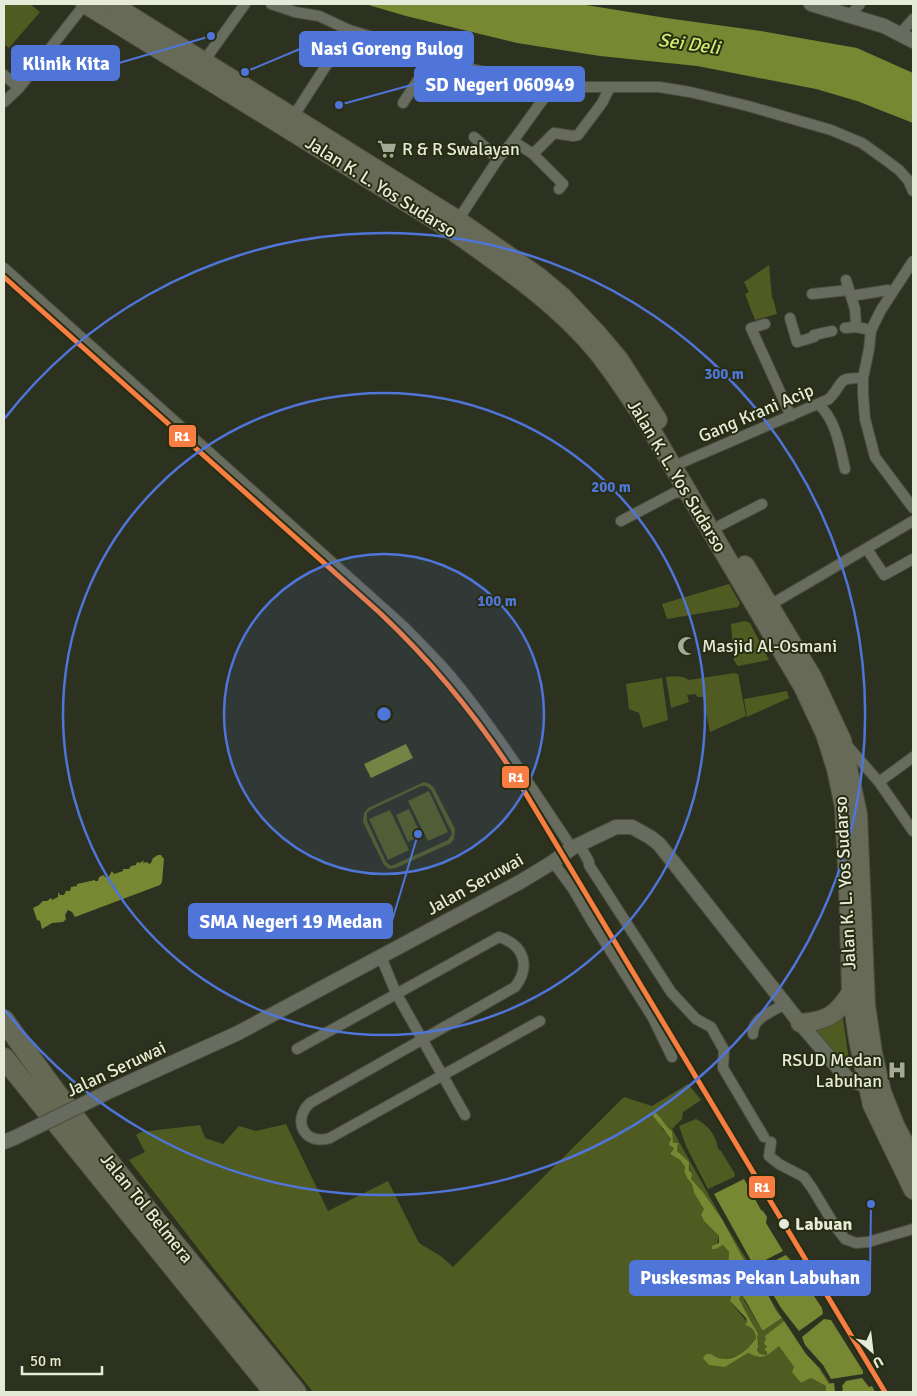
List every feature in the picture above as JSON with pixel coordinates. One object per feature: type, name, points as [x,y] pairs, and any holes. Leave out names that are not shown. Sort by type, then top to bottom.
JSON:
[{"type":"highway","name":"Jalan K. L. Yos Sudarso","points":[[85,4],[538,276],[588,322],[619,359],[721,525],[825,734],[836,769],[844,807],[851,992],[874,1090],[913,1159]]},
{"type":"highway","name":"Jalan K. L. Yos Sudarso","points":[[112,4],[293,117],[455,225],[528,285],[598,353],[649,426],[688,491],[764,609],[814,678],[842,740],[858,814],[866,1005],[874,1090],[872,1105],[913,1190]]},
{"type":"highway","points":[[800,1023],[817,1022],[832,1015],[843,1005],[851,992]]},
{"type":"highway","name":"Jalan Tol Belmera","points":[[4,1020],[41,1074],[80,1124],[296,1392]]},
{"type":"highway","name":"Jalan Tol Belmera","points":[[4,1058],[274,1392]]},
{"type":"street","points":[[4,102],[19,88],[85,4]]},
{"type":"street","points":[[204,61],[245,4]]},
{"type":"street","points":[[271,4],[295,12],[319,16],[349,30],[389,42],[431,60],[552,87],[659,87],[690,92],[748,106],[831,130],[862,143],[883,158],[899,170],[908,180],[913,191]]},
{"type":"street","points":[[810,4],[884,26],[913,41]]},
{"type":"street","points":[[850,15],[860,4]]},
{"type":"street","points":[[900,34],[913,19]]},
{"type":"street","points":[[293,117],[349,30]]},
{"type":"street","points":[[403,103],[431,60]]},
{"type":"street","points":[[4,75],[19,88]]},
{"type":"street","points":[[455,225],[498,159],[513,142],[552,87]]},
{"type":"street","points":[[533,154],[554,133],[578,135],[602,103],[610,87]]},
{"type":"street","points":[[474,138],[498,159]]},
{"type":"street","points":[[513,142],[533,154],[543,166],[562,182],[559,189]]},
{"type":"street","points":[[913,261],[892,292],[871,330],[863,378],[865,419],[875,457],[913,508]]},
{"type":"street","points":[[4,268],[403,626],[440,664],[468,698],[589,862],[606,893],[671,992],[696,1019],[711,1027],[724,1050],[723,1068],[768,1139],[768,1156],[778,1164],[804,1177],[834,1226],[845,1239],[856,1243],[868,1242],[913,1229]]},
{"type":"street","points":[[812,294],[849,289],[888,290],[892,292]]},
{"type":"street","points":[[849,289],[855,309],[856,327]]},
{"type":"street","points":[[790,318],[797,342],[814,337],[814,335],[832,331]]},
{"type":"street","points":[[765,324],[751,328],[791,416]]},
{"type":"street","points":[[846,328],[856,327],[871,330]]},
{"type":"street","name":"Gang Krani Acip","points":[[683,462],[829,399],[846,378],[863,378]]},
{"type":"street","points":[[818,404],[823,408],[831,421],[845,469]]},
{"type":"street","points":[[621,521],[674,493],[688,491]]},
{"type":"street","points":[[721,525],[762,504]]},
{"type":"street","points":[[764,609],[913,521]]},
{"type":"street","points":[[867,549],[884,575],[912,559]]},
{"type":"street","points":[[825,734],[842,740],[879,782],[913,830]]},
{"type":"street","points":[[879,782],[913,757]]},
{"type":"street","name":"Jalan Seruwai","points":[[9,1140],[110,1091],[238,1033],[520,882],[576,846],[616,827],[632,827],[659,844],[800,1023],[847,1078],[874,1090]]},
{"type":"street","points":[[553,862],[573,889],[653,1018],[672,1057]]},
{"type":"street","points":[[297,1049],[499,936],[507,939],[519,950],[524,965],[520,981],[515,987],[304,1108],[300,1123],[303,1130],[315,1140],[323,1141],[540,1021]]},
{"type":"street","points":[[381,957],[396,993],[465,1115]]},
{"type":"street","points":[[753,1034],[753,1027],[757,1021],[785,1004]]},
{"type":"shaded area","points":[[4,4],[30,4],[40,12],[9,48],[4,44]]},
{"type":"shaded area","points":[[769,265],[772,297],[777,314],[755,320],[745,294],[749,292],[744,282]]},
{"type":"shaded area","points":[[729,584],[740,603],[738,607],[667,619],[662,604]]},
{"type":"shaded area","points":[[745,621],[750,623],[769,660],[738,666],[734,661],[731,624]]},
{"type":"shaded area","points":[[738,674],[746,716],[710,732],[703,697],[698,697],[695,694],[687,695],[689,702],[671,708],[666,677],[675,676],[689,680]]},
{"type":"shaded area","points":[[662,678],[668,720],[643,728],[639,713],[629,709],[626,684]]},
{"type":"shaded area","points":[[787,691],[789,698],[747,717],[744,699]]},
{"type":"shaded area","points":[[424,782],[430,784],[434,788],[455,829],[454,839],[451,843],[396,868],[389,869],[384,865],[363,822],[364,813],[368,808]],"holes":[[[421,786],[426,786],[431,790],[452,834],[448,840],[391,866],[386,862],[367,821],[367,813]]]},
{"type":"shaded area","points":[[429,791],[448,832],[428,841],[408,801]]},
{"type":"shaded area","points":[[409,809],[421,835],[408,842],[396,815]]},
{"type":"shaded area","points":[[390,810],[409,850],[388,860],[369,819]]},
{"type":"shaded area","points":[[842,1012],[851,1074],[811,1026]]},
{"type":"shaded area","points":[[688,1084],[701,1100],[683,1112],[682,1119],[672,1129],[725,1224],[766,1292],[744,1300],[762,1330],[764,1330],[782,1318],[770,1299],[806,1354],[784,1321],[766,1339],[767,1355],[779,1345],[794,1367],[801,1383],[811,1378],[826,1386],[826,1392],[313,1392],[129,1160],[145,1152],[136,1135],[141,1132],[200,1125],[205,1138],[223,1144],[239,1126],[256,1131],[286,1124],[328,1211],[388,1181],[419,1243],[442,1257],[453,1267],[624,1097],[652,1106]],"holes":[[[657,1113],[666,1127],[672,1131],[672,1143],[669,1135],[662,1129]],[[672,1143],[678,1143],[677,1151],[689,1163],[691,1179],[703,1192],[722,1219],[757,1284],[741,1293],[739,1300],[756,1331],[758,1338],[757,1350],[760,1354],[767,1355],[758,1357],[748,1353],[725,1367],[717,1359],[734,1357],[744,1351],[756,1338],[755,1332],[730,1301],[736,1282],[727,1278],[729,1252],[723,1245],[716,1249],[719,1236],[701,1216],[705,1209],[694,1193],[692,1184],[684,1171],[685,1167],[680,1160],[670,1154],[674,1148]]]},
{"type":"shaded area","points":[[696,1119],[711,1131],[718,1149],[735,1174],[734,1177],[708,1189],[686,1146],[679,1126]]},
{"type":"shaded area","points":[[806,1354],[820,1368],[830,1383],[834,1383],[835,1392],[834,1384],[829,1384],[819,1368]]},
{"type":"water","name":"Sei Deli","points":[[365,4],[580,4],[761,31],[857,48],[913,73],[913,123],[857,101],[816,89],[697,66],[600,56],[517,43]]},
{"type":"water","points":[[406,744],[413,758],[371,778],[364,764]]},
{"type":"water","points":[[158,855],[161,855],[164,859],[162,882],[160,885],[75,917],[68,910],[65,915],[66,919],[63,922],[52,923],[42,929],[33,908],[43,901],[58,897],[58,892],[60,895],[64,895],[66,891],[70,891],[71,887],[77,886],[77,884],[98,881],[99,877],[104,875],[108,878],[112,871],[114,874],[123,871],[123,869],[129,869],[131,866],[136,865],[137,862],[140,863],[144,860],[143,863],[147,862],[149,864]]},
{"type":"water","points":[[654,1112],[672,1131],[673,1143],[678,1143],[677,1151],[689,1162],[689,1170],[692,1174],[691,1179],[703,1192],[722,1219],[757,1284],[742,1293],[739,1299],[758,1334],[757,1350],[760,1354],[767,1355],[765,1356],[758,1357],[748,1353],[725,1367],[709,1365],[703,1358],[706,1354],[724,1359],[736,1356],[752,1343],[756,1336],[752,1328],[745,1325],[747,1322],[746,1318],[730,1301],[735,1282],[727,1278],[729,1252],[723,1245],[712,1249],[712,1246],[719,1243],[719,1236],[704,1221],[701,1215],[704,1209],[687,1178],[684,1171],[685,1167],[680,1160],[670,1154],[674,1148],[669,1145],[671,1139],[653,1116]]},
{"type":"water","points":[[744,1179],[761,1210],[767,1217],[766,1223],[783,1251],[754,1266],[714,1194]]},
{"type":"water","points":[[786,1255],[792,1262],[792,1267],[802,1278],[822,1308],[823,1314],[799,1331],[781,1308],[760,1268]]},
{"type":"water","points":[[762,1287],[782,1318],[764,1330],[762,1330],[743,1296]]},
{"type":"water","points":[[824,1319],[831,1320],[863,1371],[863,1374],[831,1379],[823,1365],[805,1345],[802,1337]]},
{"type":"water","points":[[784,1321],[829,1384],[834,1383],[835,1392],[826,1392],[826,1386],[811,1378],[801,1383],[792,1372],[794,1367],[779,1346],[767,1355],[764,1349],[767,1347],[764,1343],[765,1336]]},
{"type":"water","points":[[862,1378],[869,1387],[872,1386],[875,1392],[841,1392],[842,1386],[846,1381]]},
{"type":"transit line","name":"R1","points":[[4,277],[380,613],[418,651],[454,692],[487,734],[517,779],[885,1392]]},
{"type":"place","name":"Klinik Kita","points":[[211,36]]},
{"type":"place","name":"Nasi Goreng Bulog","points":[[245,72]]},
{"type":"place","name":"SD Negeri 060949","points":[[339,105]]},
{"type":"place","name":"R & R Swalayan","points":[[387,149]]},
{"type":"place","name":"Masjid Al-Osmani","points":[[687,646]]},
{"type":"place","name":"SMA Negeri 19 Medan","points":[[418,834]]},
{"type":"place","name":"RSUD Medan Labuhan","points":[[897,1070]]},
{"type":"place","name":"Puskesmas Pekan Labuhan","points":[[871,1204]]},
{"type":"place","name":"Labuan","points":[[784,1224]]}]
